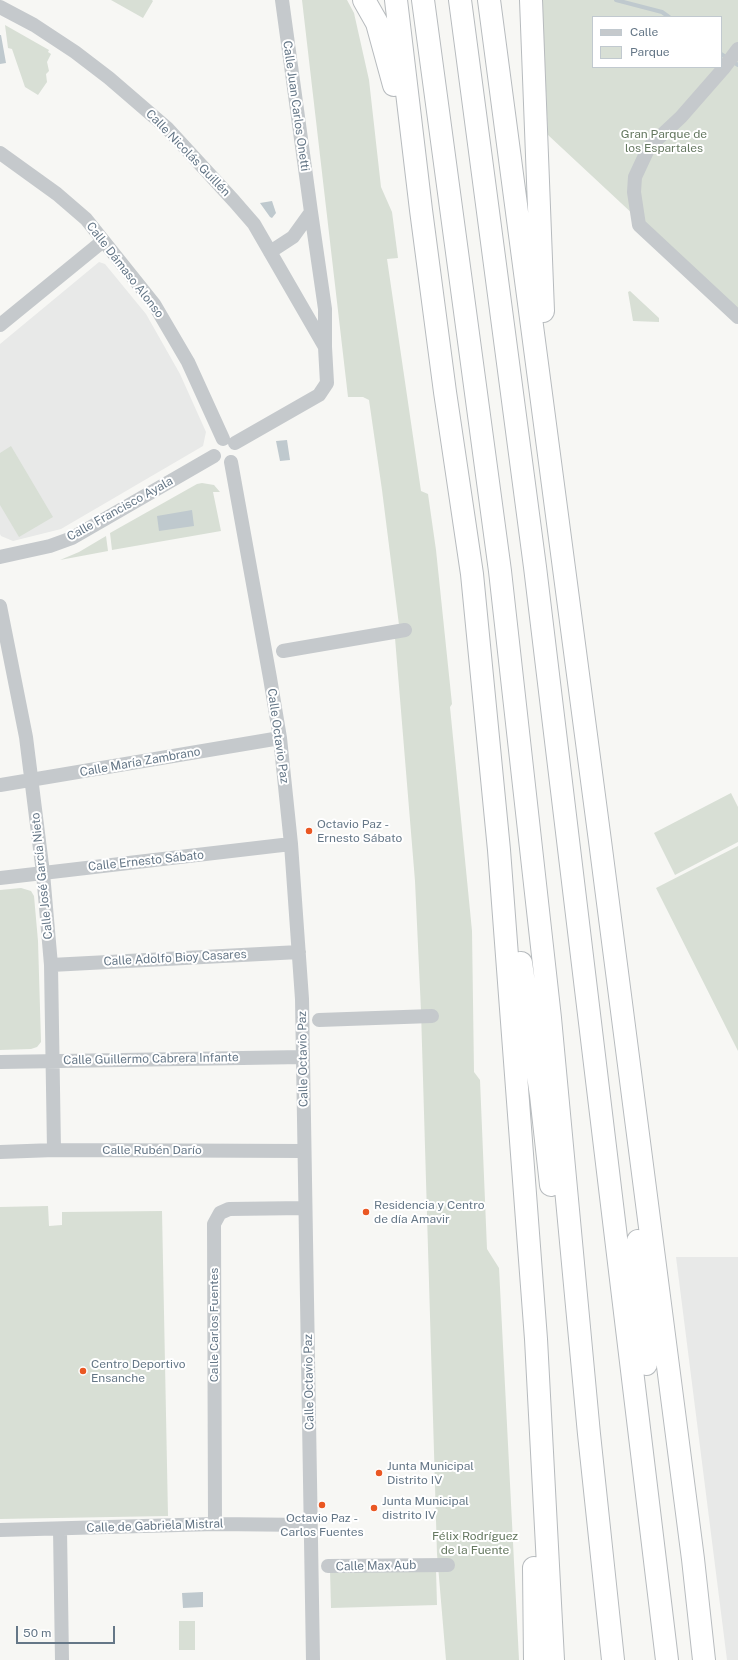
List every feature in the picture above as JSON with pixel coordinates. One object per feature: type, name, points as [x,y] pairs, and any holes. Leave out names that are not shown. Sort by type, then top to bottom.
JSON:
[{"type":"highway","points":[[364,0],[377,23],[393,78],[408,167],[421,210]]},
{"type":"highway","points":[[396,0],[421,210],[445,392],[472,574],[499,850],[536,1338],[553,1660]]},
{"type":"highway","points":[[423,0],[500,571],[550,1018],[612,1660]]},
{"type":"highway","points":[[460,0],[536,575],[667,1660]]},
{"type":"highway","points":[[489,0],[625,1037],[704,1660]]},
{"type":"highway","points":[[531,0],[543,303],[563,562]]},
{"type":"highway","points":[[499,850],[521,964],[540,1087],[570,1362],[589,1434]]},
{"type":"highway","points":[[625,1037],[660,1597]]},
{"type":"highway","points":[[535,1660],[532,1447],[536,1338]]},
{"type":"highway","points":[[692,1559],[714,1660]]},
{"type":"street","name":"Calle Juan Carlos Onetti","points":[[282,0],[325,309],[325,347]]},
{"type":"street","name":"Calle Nicolás Guillén","points":[[0,7],[34,25],[75,52],[109,78],[167,128],[254,224],[325,347]]},
{"type":"street","points":[[738,49],[723,70],[681,117],[649,147],[634,177],[634,192],[639,225],[738,317]]},
{"type":"street","name":"Calle Dámaso Alonso","points":[[0,152],[57,194],[86,219],[154,304],[188,362],[229,441]]},
{"type":"street","points":[[270,252],[293,237],[311,212]]},
{"type":"street","points":[[0,325],[103,241]]},
{"type":"street","points":[[229,441],[238,454],[231,462],[221,463],[214,456],[214,445],[219,440],[229,441],[319,395],[327,383],[325,347]]},
{"type":"street","name":"Calle Francisco Ayala","points":[[0,557],[50,546],[72,538],[214,456]]},
{"type":"street","name":"Calle Octavio Paz","points":[[231,462],[262,629],[280,738],[291,844],[299,952],[302,999],[310,1525],[314,1660]]},
{"type":"street","name":"Calle José García Nieto","points":[[0,606],[26,737],[44,873],[51,965],[54,1150]]},
{"type":"street","points":[[283,650],[405,630]]},
{"type":"street","name":"Calle María Zambrano","points":[[0,785],[280,738]]},
{"type":"street","name":"Calle Ernesto Sábato","points":[[0,878],[291,844]]},
{"type":"street","name":"Calle Adolfo Bioy Casares","points":[[51,965],[299,952]]},
{"type":"street","points":[[319,1020],[432,1016]]},
{"type":"street","name":"Calle Guillermo Cabrera Infante","points":[[0,1062],[303,1057]]},
{"type":"street","name":"Calle Rubén Darío","points":[[0,1152],[54,1150],[304,1151]]},
{"type":"street","name":"Calle Carlos Fuentes","points":[[215,1524],[214,1224],[220,1214],[229,1209],[305,1208]]},
{"type":"street","name":"Calle de Gabriela Mistral","points":[[0,1530],[215,1524],[310,1525]]},
{"type":"street","points":[[60,1529],[62,1660]]},
{"type":"street","name":"Calle Max Aub","points":[[328,1566],[448,1565]]},
{"type":"shaded area","points":[[0,35],[6,63],[0,64]]},
{"type":"shaded area","points":[[272,201],[276,213],[272,218],[260,203]]},
{"type":"shaded area","points":[[99,262],[105,264],[146,314],[180,374],[206,432],[203,446],[61,529],[13,541],[1,536],[0,534],[0,344]]},
{"type":"shaded area","points":[[287,440],[290,460],[280,461],[276,441]]},
{"type":"shaded area","points":[[192,510],[194,526],[159,531],[157,516]]},
{"type":"shaded area","points":[[676,1257],[738,1257],[738,1660],[727,1660]]},
{"type":"shaded area","points":[[203,1592],[203,1607],[183,1608],[182,1593]]},
{"type":"green space","points":[[111,0],[152,0],[153,1],[143,18]]},
{"type":"green space","name":"Félix Rodríguez de la Fuente","points":[[302,0],[347,0],[354,13],[369,80],[381,187],[392,212],[398,258],[387,259],[421,491],[428,494],[436,550],[452,704],[450,707],[472,931],[474,1072],[480,1080],[487,1249],[499,1268],[519,1660],[446,1660],[437,1554],[421,1011],[415,881],[395,638],[399,625],[369,400],[363,397],[348,397]]},
{"type":"green space","name":"Gran Parque de los Espartales","points":[[542,0],[738,0],[738,312],[548,135]]},
{"type":"green space","points":[[5,25],[49,50],[48,52],[51,54],[47,62],[49,71],[46,74],[47,82],[38,95],[25,87],[12,49],[8,48]]},
{"type":"green space","points":[[630,291],[659,318],[659,322],[633,321],[628,292]]},
{"type":"green space","points":[[11,446],[53,517],[19,537],[0,505],[0,453]]},
{"type":"green space","points":[[202,483],[214,485],[220,492],[213,492],[221,531],[112,550],[110,533],[197,484]]},
{"type":"green space","points":[[106,536],[108,551],[60,560],[79,552]]},
{"type":"green space","points":[[731,793],[738,807],[738,842],[675,875],[654,833]]},
{"type":"green space","points":[[738,846],[738,1051],[656,888]]},
{"type":"green space","points":[[21,888],[31,891],[34,896],[38,941],[41,1042],[37,1047],[31,1049],[0,1050],[0,890]]},
{"type":"green space","name":"Centro Deportivo Ensanche","points":[[48,1206],[49,1226],[62,1225],[62,1212],[162,1211],[168,1516],[0,1519],[0,1207]]},
{"type":"green space","points":[[436,1569],[437,1605],[331,1608],[330,1570]]},
{"type":"green space","points":[[179,1621],[195,1621],[195,1650],[179,1650]]},
{"type":"waterway","points":[[616,0],[662,12],[668,16]]},
{"type":"waterway","points":[[722,55],[738,65]]},
{"type":"place","name":"Octavio Paz - Ernesto Sábato","points":[[309,831]]},
{"type":"place","name":"Residencia y Centro de día Amavir","points":[[366,1212]]},
{"type":"place","name":"Centro Deportivo Ensanche","points":[[83,1371]]},
{"type":"place","name":"Junta Municipal Distrito IV","points":[[379,1473]]},
{"type":"place","name":"Octavio Paz - Carlos Fuentes","points":[[322,1505]]},
{"type":"place","name":"Junta Municipal distrito IV","points":[[374,1508]]}]
